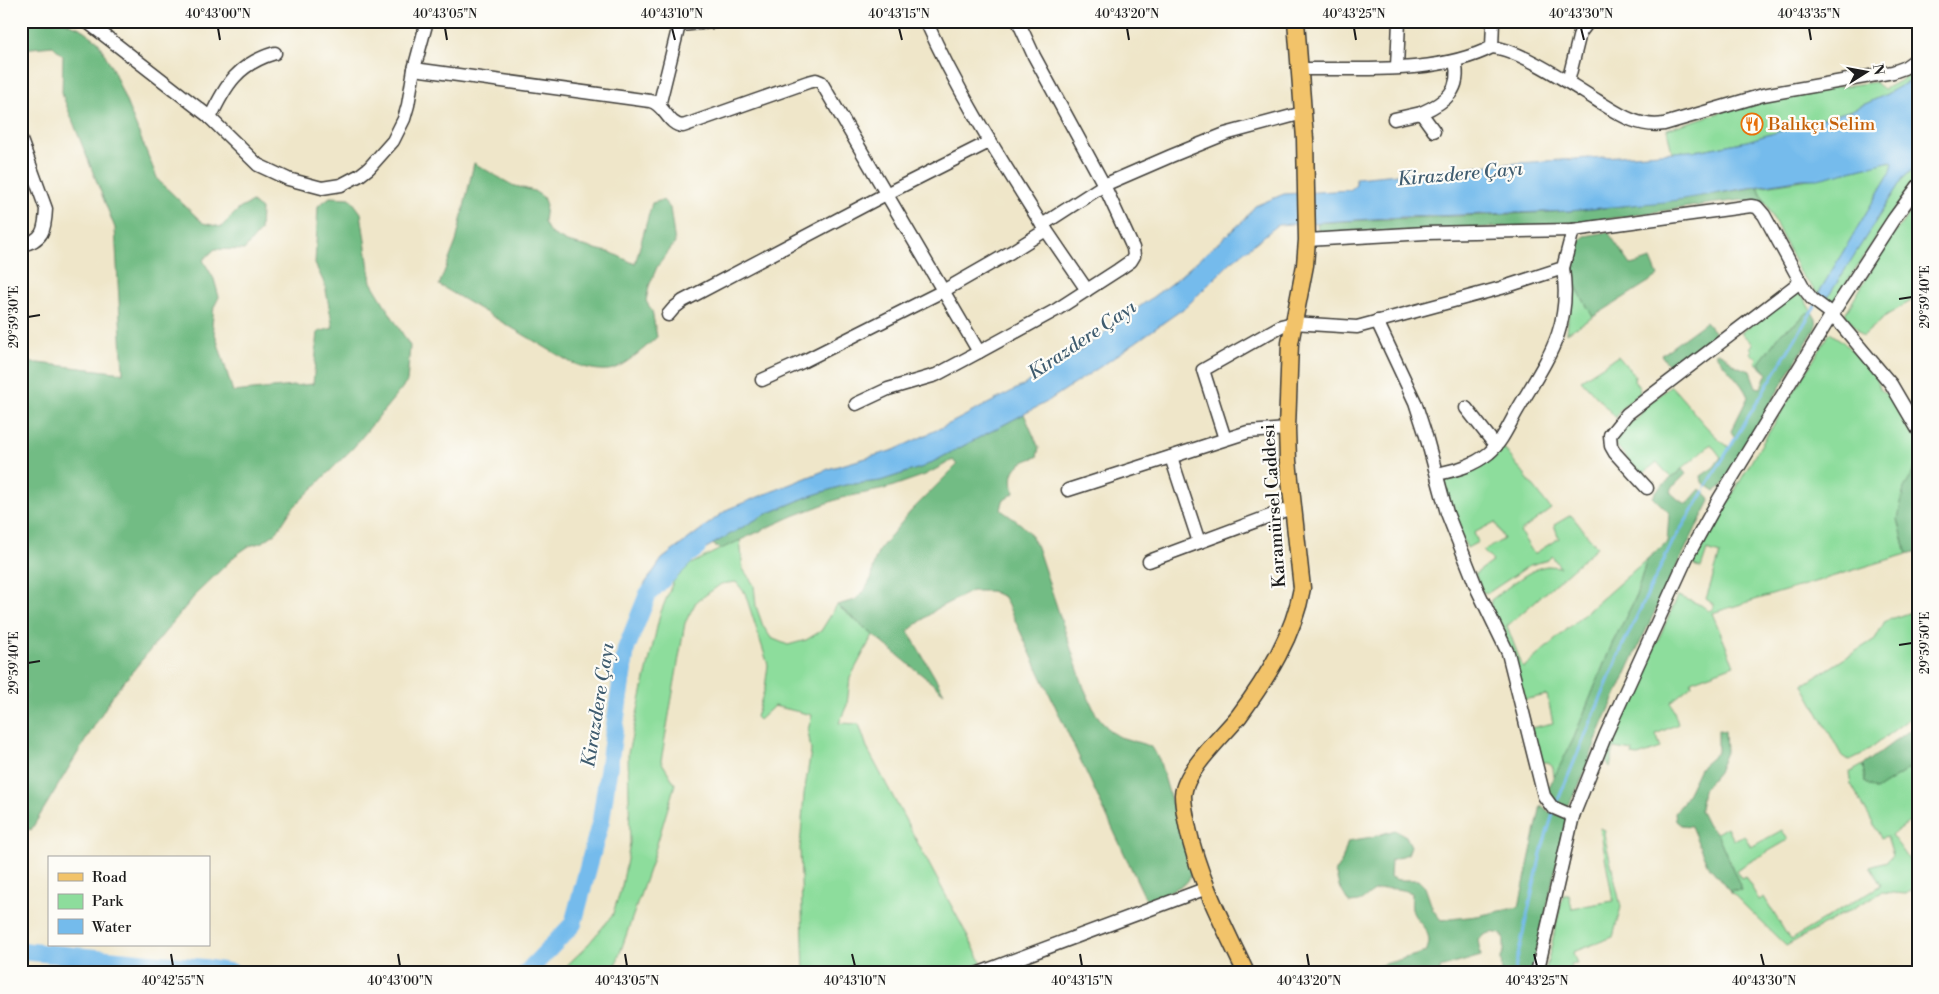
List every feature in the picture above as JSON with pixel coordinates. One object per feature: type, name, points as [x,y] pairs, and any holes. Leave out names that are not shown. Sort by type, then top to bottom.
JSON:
[{"type":"main road","name":"Karamürsel Caddesi","points":[[1246,973],[1207,888],[1197,861],[1184,810],[1183,796],[1189,776],[1251,699],[1268,672],[1288,634],[1300,601],[1302,588],[1288,461],[1287,429],[1288,364],[1293,323],[1305,265],[1307,240],[1303,114],[1296,21]]},
{"type":"street","points":[[86,21],[210,118],[258,165],[266,170],[322,188],[341,185],[351,181],[369,168],[393,141],[404,119],[408,105],[414,69],[427,21]]},
{"type":"street","points":[[659,106],[680,23],[723,21]]},
{"type":"street","points":[[926,21],[953,78],[989,142],[1086,290]]},
{"type":"street","points":[[856,404],[888,389],[941,373],[1056,310],[1131,261],[1134,256],[1133,248],[1104,184],[1034,56],[1018,21]]},
{"type":"street","points":[[1397,67],[1399,21]]},
{"type":"street","points":[[1492,47],[1494,21]]},
{"type":"street","points":[[1568,82],[1580,33],[1589,21]]},
{"type":"street","points":[[1300,69],[1424,66],[1477,55],[1492,47],[1501,48],[1568,82],[1630,120],[1648,125],[1656,125],[1762,95],[1893,72],[1904,68],[1918,58]]},
{"type":"street","points":[[210,118],[220,96],[234,76],[256,59],[275,53]]},
{"type":"street","points":[[1394,119],[1421,113],[1435,106],[1452,92],[1457,78],[1455,61]]},
{"type":"street","points":[[414,69],[650,101],[659,106],[672,122],[683,126],[818,80],[824,84],[979,352]]},
{"type":"street","points":[[1421,113],[1434,131]]},
{"type":"street","points":[[762,380],[943,291],[1012,252],[1104,184],[1225,134],[1303,114]]},
{"type":"street","points":[[21,140],[46,209],[44,225],[39,238],[33,243],[21,245]]},
{"type":"street","points":[[668,315],[684,301],[886,194],[989,142]]},
{"type":"street","points":[[1537,973],[1563,812],[1606,734],[1688,555],[1719,499],[1829,311],[1918,186]]},
{"type":"street","points":[[1307,240],[1426,232],[1574,230],[1688,214],[1757,207],[1764,215],[1800,282],[1812,299],[1829,311],[1891,384],[1918,430]]},
{"type":"street","points":[[1437,474],[1473,463],[1496,446],[1557,340],[1566,291],[1563,268],[1574,230]]},
{"type":"street","points":[[1225,439],[1203,370],[1271,331],[1293,323],[1350,328],[1501,288],[1563,268]]},
{"type":"street","points":[[1648,488],[1615,453],[1611,446],[1610,435],[1627,414],[1800,282]]},
{"type":"street","points":[[1376,321],[1415,402],[1447,513],[1478,592],[1508,653],[1541,787],[1548,803],[1563,812]]},
{"type":"street","points":[[1466,408],[1496,446]]},
{"type":"street","points":[[1068,490],[1248,432],[1287,429]]},
{"type":"street","points":[[1171,457],[1199,542]]},
{"type":"street","points":[[1149,561],[1294,507]]},
{"type":"street","points":[[979,973],[1207,888]]},
{"type":"green space","points":[[63,21],[80,28],[98,41],[114,72],[158,180],[203,223],[221,227],[239,209],[252,202],[261,209],[260,231],[244,250],[215,249],[203,260],[214,279],[219,297],[214,307],[212,324],[233,392],[313,384],[318,332],[333,328],[325,285],[315,264],[318,206],[330,197],[350,198],[361,213],[371,282],[410,346],[407,382],[353,448],[292,509],[277,532],[263,542],[249,546],[236,555],[197,593],[113,695],[31,830],[21,827],[21,363],[38,363],[123,373],[115,228],[62,94],[63,56],[53,46],[21,49],[21,25]]},
{"type":"green space","points":[[1918,68],[1918,76],[1885,95],[1852,110],[1747,141],[1702,150],[1672,153],[1667,129],[1760,100],[1820,89],[1875,82],[1884,89],[1907,77]]},
{"type":"green space","points":[[1886,161],[1893,163],[1891,171],[1818,294],[1800,273],[1758,187],[1839,174]]},
{"type":"green space","points":[[474,163],[512,185],[534,191],[543,197],[546,205],[544,222],[550,233],[567,242],[612,253],[635,264],[652,203],[663,200],[670,208],[675,243],[657,267],[649,286],[646,301],[652,311],[657,337],[634,356],[614,369],[603,370],[579,366],[439,285],[456,242]]},
{"type":"green space","points":[[1918,165],[1918,174],[1837,297],[1832,302],[1826,300],[1903,178]]},
{"type":"green space","points":[[1758,187],[1766,204],[1743,200],[1587,222],[1318,235],[1317,223],[1570,211],[1664,201]]},
{"type":"green space","points":[[1918,201],[1918,250],[1913,251],[1918,259],[1918,297],[1887,315],[1863,336],[1845,314],[1889,241]]},
{"type":"green space","points":[[1608,232],[1631,265],[1651,259],[1658,276],[1593,317],[1574,283],[1572,265],[1580,240],[1585,236]]},
{"type":"green space","points":[[1572,265],[1574,283],[1593,317],[1567,333]]},
{"type":"green space","points":[[1795,291],[1803,297],[1812,312],[1807,313],[1782,332],[1759,363],[1767,373],[1755,362],[1757,359],[1750,353],[1752,350],[1750,348],[1753,344],[1741,333]]},
{"type":"green space","points":[[1812,312],[1817,325],[1721,487],[1715,491],[1702,482],[1701,476],[1714,467],[1721,457],[1723,459],[1735,439],[1731,431],[1748,397],[1741,385],[1715,353],[1721,353],[1732,363],[1750,371],[1756,387],[1761,388],[1767,373],[1759,363],[1782,332],[1807,313]]},
{"type":"green space","points":[[1706,322],[1720,339],[1675,373],[1661,355]]},
{"type":"green space","points":[[1830,333],[1842,341],[1876,375],[1880,389],[1891,398],[1918,442],[1918,465],[1914,468],[1898,519],[1907,554],[1712,613],[1734,665],[1691,681],[1692,685],[1671,702],[1678,724],[1656,734],[1661,748],[1638,756],[1632,755],[1633,751],[1614,748],[1610,767],[1604,757],[1678,596],[1701,605],[1709,611],[1713,609],[1713,604],[1706,599],[1720,554],[1707,550],[1701,568],[1694,565],[1694,562],[1755,455]]},
{"type":"green space","points":[[1618,356],[1635,376],[1634,381],[1639,387],[1640,393],[1621,409],[1616,418],[1581,380]]},
{"type":"green space","points":[[1671,386],[1706,427],[1730,448],[1723,460],[1711,444],[1671,478],[1657,462],[1641,475],[1616,445],[1615,436],[1620,429],[1637,419],[1646,406]]},
{"type":"green space","points":[[1024,414],[1039,448],[1037,457],[1023,462],[1015,469],[1012,479],[1014,493],[1003,501],[1001,510],[1026,529],[1037,547],[1084,688],[1096,714],[1110,731],[1120,737],[1150,746],[1159,759],[1191,868],[1190,878],[1185,884],[1147,902],[1004,597],[991,591],[972,591],[938,608],[908,631],[944,693],[837,605],[855,600],[865,590],[872,577],[874,563],[879,550],[911,511],[957,465],[953,460],[925,475],[885,489],[841,498],[793,516],[721,549],[712,544],[764,515],[807,497],[845,485],[880,481],[923,467]]},
{"type":"green space","points":[[1503,447],[1551,509],[1520,532],[1534,554],[1559,538],[1554,525],[1571,515],[1597,547],[1507,626],[1523,668],[1647,559],[1635,599],[1612,644],[1573,740],[1554,778],[1553,767],[1547,762],[1542,762],[1531,728],[1553,723],[1547,695],[1523,700],[1490,610],[1491,600],[1534,570],[1548,566],[1560,567],[1552,556],[1548,560],[1530,565],[1488,593],[1482,592],[1475,574],[1493,561],[1483,551],[1504,539],[1495,522],[1474,533],[1478,542],[1467,548],[1458,529],[1442,482],[1468,472],[1489,460]]},
{"type":"green space","points":[[1918,465],[1918,551],[1907,554],[1898,519],[1904,488]]},
{"type":"green space","points":[[1682,469],[1686,474],[1672,488],[1671,493],[1687,504],[1700,489],[1709,497],[1710,501],[1617,693],[1578,788],[1566,807],[1556,805],[1547,791],[1573,740],[1612,644],[1635,599],[1647,559],[1667,542],[1669,513],[1653,497],[1657,490]]},
{"type":"green space","points":[[740,539],[743,569],[754,585],[756,606],[763,626],[771,638],[788,645],[806,640],[821,631],[837,605],[873,635],[850,678],[847,705],[839,723],[859,724],[868,750],[982,963],[955,973],[804,973],[800,848],[804,794],[811,751],[808,730],[812,715],[774,706],[759,720],[756,717],[765,688],[768,665],[745,593],[736,582],[721,584],[696,602],[685,623],[661,761],[675,784],[651,864],[613,973],[559,973],[585,948],[612,916],[622,886],[630,843],[628,753],[660,614],[673,582],[691,564]]},
{"type":"green space","points":[[1911,612],[1912,629],[1918,644],[1918,712],[1864,753],[1850,760],[1843,758],[1803,685],[1875,639],[1885,621]]},
{"type":"green space","points":[[1918,724],[1918,763],[1876,790],[1865,782],[1863,765]]},
{"type":"green space","points":[[1718,730],[1725,731],[1726,752],[1718,772],[1703,790],[1700,810],[1708,826],[1717,833],[1742,890],[1729,890],[1707,864],[1691,826],[1681,825],[1676,821],[1675,812],[1683,803],[1700,768],[1718,752]]},
{"type":"green space","points":[[1918,763],[1918,816],[1891,835],[1913,867],[1916,880],[1915,886],[1910,892],[1906,894],[1882,892],[1786,946],[1729,890],[1742,890],[1717,833],[1727,827],[1734,840],[1744,835],[1751,847],[1782,830],[1788,840],[1736,870],[1741,878],[1745,876],[1759,900],[1764,897],[1790,940],[1881,885],[1870,866],[1887,861],[1893,855],[1887,836],[1881,838],[1851,784],[1849,773],[1863,765],[1865,782],[1876,790]]},
{"type":"green space","points":[[1541,805],[1549,812],[1567,818],[1532,973],[1502,973],[1501,958],[1504,951],[1504,940],[1501,934],[1491,933],[1478,940],[1481,956],[1440,968],[1440,973],[1354,973],[1426,952],[1429,939],[1425,929],[1412,910],[1412,893],[1398,889],[1382,889],[1373,892],[1360,901],[1349,903],[1339,886],[1335,871],[1342,861],[1348,841],[1372,837],[1395,830],[1406,836],[1411,846],[1408,854],[1391,860],[1390,877],[1398,880],[1418,880],[1425,887],[1433,910],[1441,920],[1477,916],[1519,907]]},
{"type":"green space","points":[[1600,828],[1605,830],[1604,834],[1621,907],[1613,937],[1573,952],[1577,964],[1571,965],[1573,973],[1545,973],[1563,895],[1569,895],[1572,908],[1613,901]]},
{"type":"water","points":[[1918,76],[1918,165],[1903,178],[1826,300],[1818,294],[1891,171],[1893,163],[1891,161],[1818,179],[1802,179],[1665,202],[1569,211],[1403,217],[1278,225],[1231,262],[1187,306],[1045,403],[923,467],[880,481],[845,485],[807,497],[764,515],[666,571],[648,594],[644,585],[662,559],[728,509],[831,468],[894,450],[1022,386],[1082,349],[1173,282],[1242,222],[1255,206],[1284,194],[1350,190],[1356,185],[1356,178],[1491,165],[1702,150],[1747,141],[1852,110],[1885,95]]},
{"type":"waterway","points":[[1706,487],[1815,306]]},
{"type":"waterway","points":[[1556,805],[1624,643],[1672,543],[1704,492]]},
{"type":"waterway","name":"Kirazdere Çayı","points":[[526,973],[573,924],[601,820],[626,649],[648,594],[687,555],[697,548]]},
{"type":"waterway","points":[[1514,973],[1543,845],[1554,811]]},
{"type":"waterway","name":"Kirazdere Çayı","points":[[21,951],[204,968],[234,973]]},
{"type":"place","name":"Balıkçı Selim","points":[[1752,124]]}]
